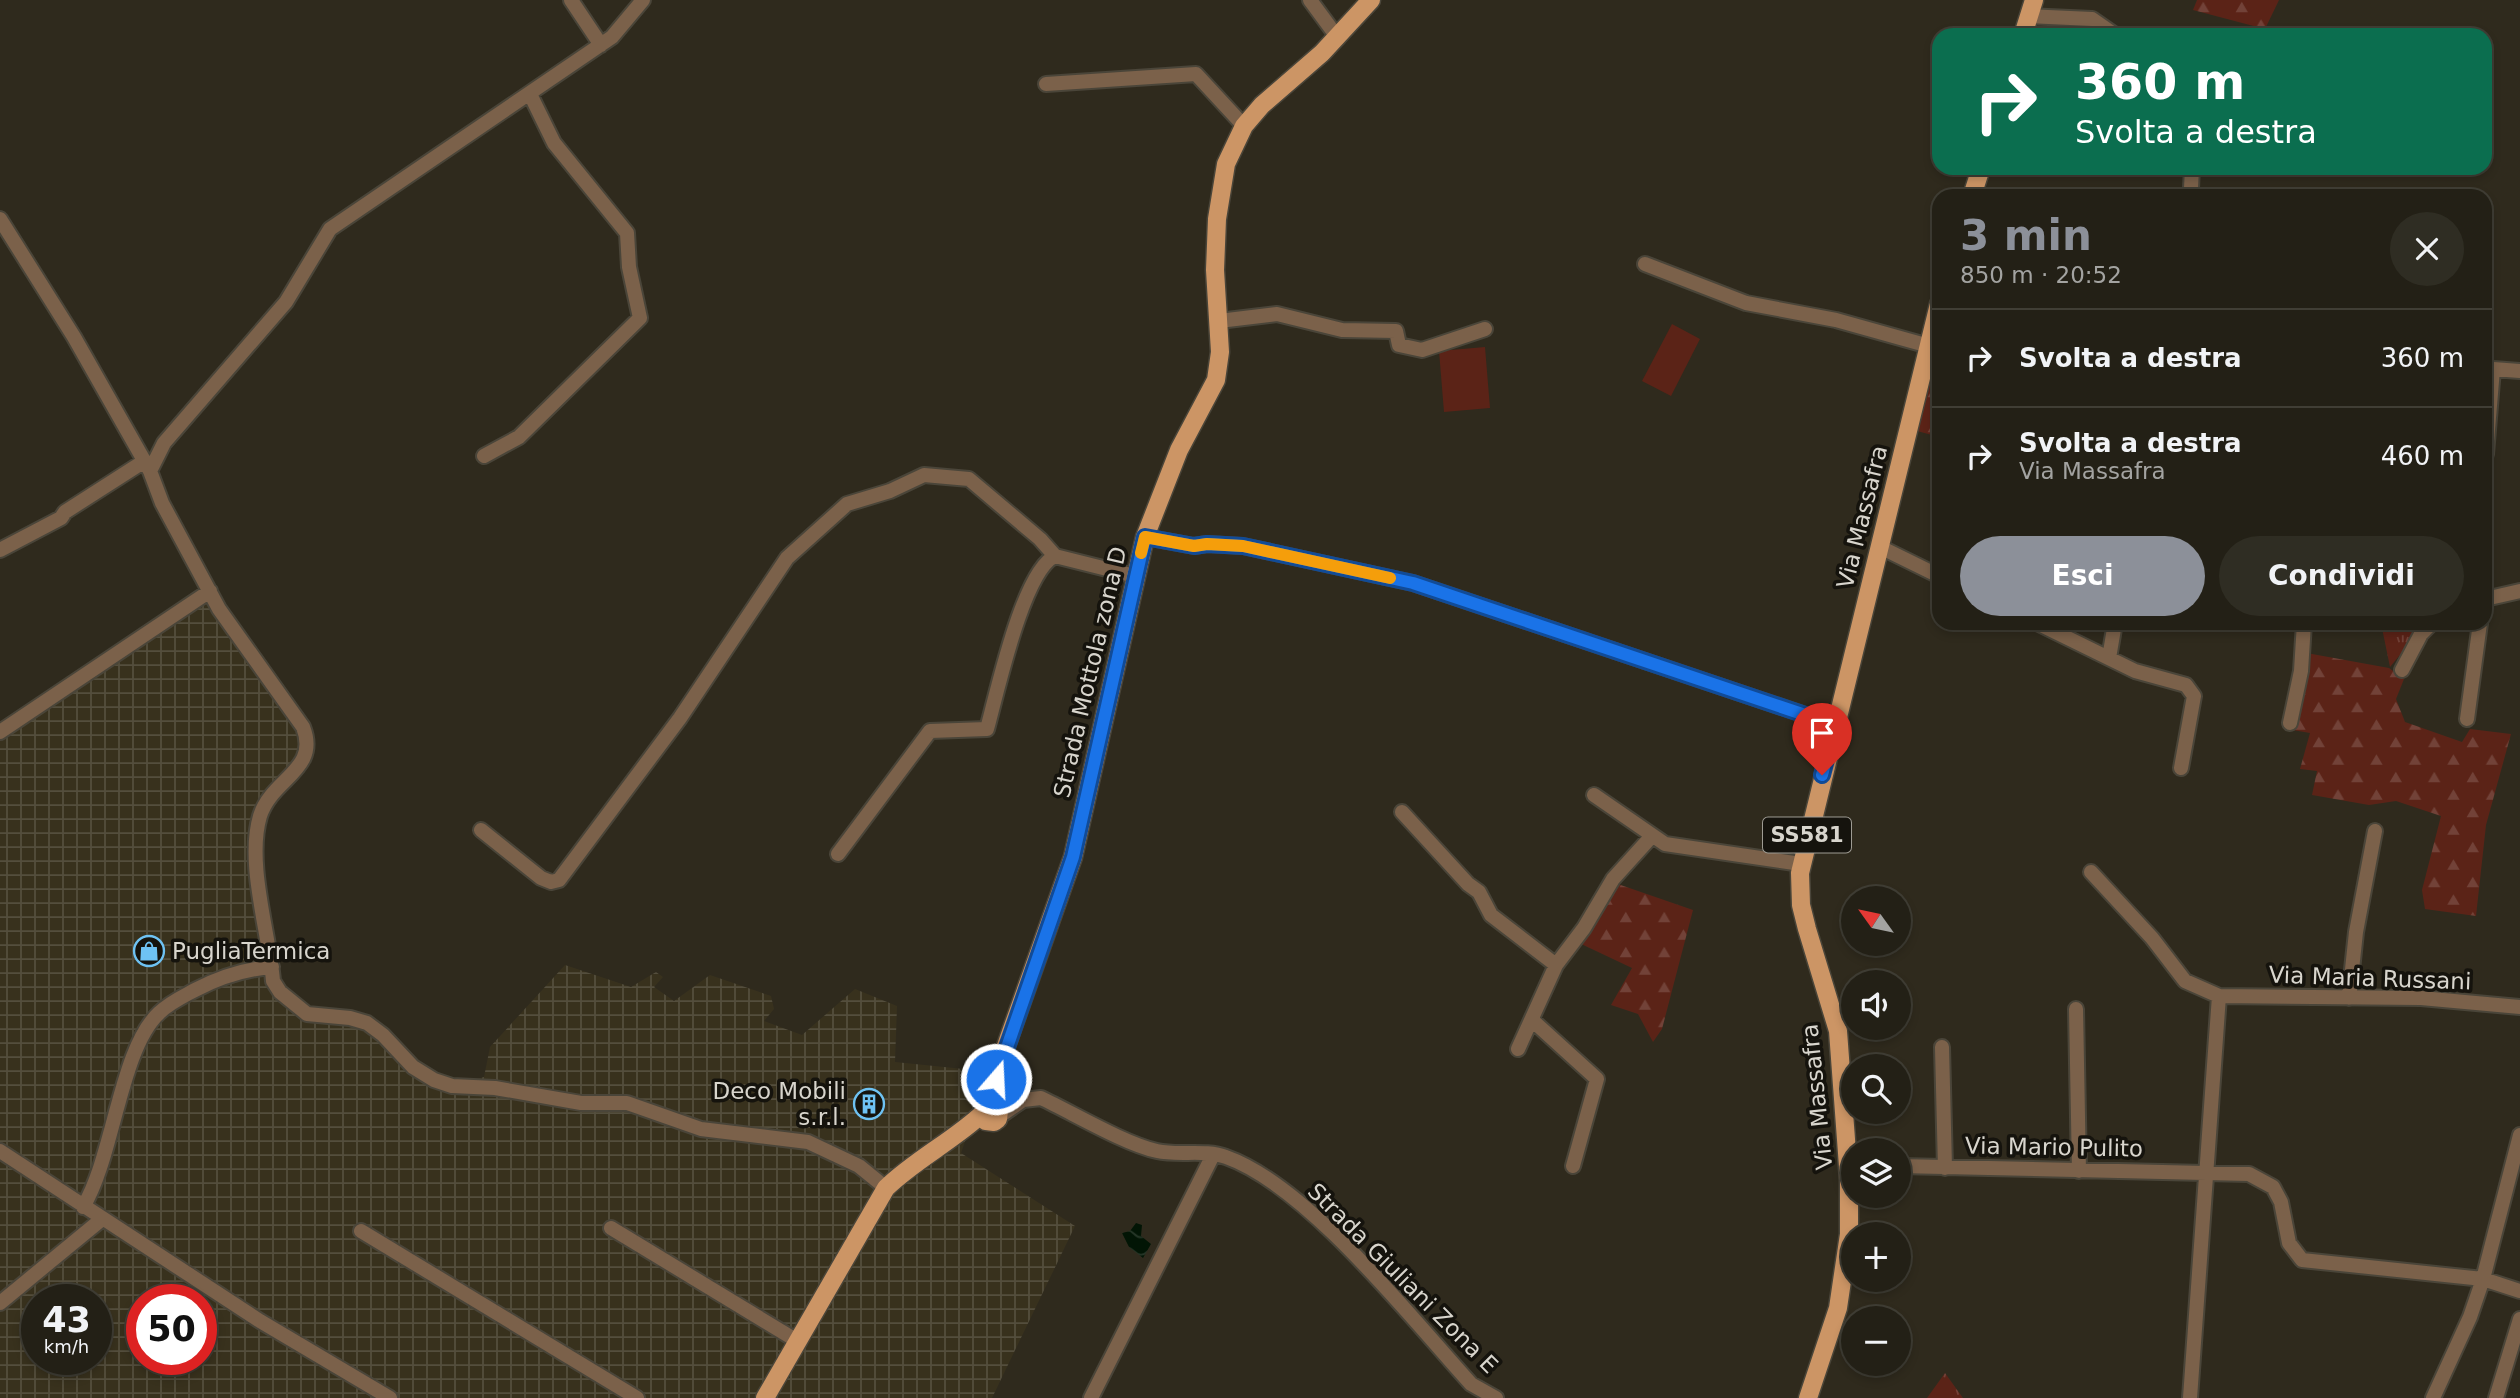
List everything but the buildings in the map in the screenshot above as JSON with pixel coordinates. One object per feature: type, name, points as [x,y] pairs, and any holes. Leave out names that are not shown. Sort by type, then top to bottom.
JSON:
[{"type":"main road","name":"Strada Mottola zona D","points":[[995,1111],[996,1079],[1073,857],[1145,537],[1180,450],[1216,380],[1220,352],[1215,270],[1219,193],[1226,164],[1244,126],[1262,105],[1338,38],[1371,0]]},
{"type":"main road","points":[[2025,28],[2031,8]]},
{"type":"main road","name":"Via Massafra","points":[[1848,1138],[1838,1031],[1801,905],[1801,864],[1932,333]]},
{"type":"main road","points":[[765,1398],[886,1188],[904,1170],[944,1144],[969,1137],[995,1111]]},
{"type":"main road","name":"Via Massafra","points":[[1808,1398],[1838,1308],[1849,1234],[1850,1208]]},
{"type":"main road","points":[[1817,1371],[1820,1398]]},
{"type":"street","points":[[571,0],[601,45]]},
{"type":"street","points":[[0,550],[61,518],[65,512],[147,467],[164,443],[286,302],[330,229],[612,37],[643,0]]},
{"type":"street","points":[[1310,0],[1338,38]]},
{"type":"street","points":[[2031,8],[2092,19],[2105,28]]},
{"type":"street","points":[[1046,85],[1196,74],[1244,126]]},
{"type":"street","points":[[484,456],[519,437],[640,318],[629,267],[628,233],[554,144],[530,94]]},
{"type":"street","points":[[2191,188],[2192,175]]},
{"type":"street","points":[[0,219],[52,299],[147,467],[162,503],[210,591],[303,727],[310,744],[307,757],[269,797],[260,816],[258,875],[273,981],[278,990],[307,1014],[350,1018],[367,1023],[383,1035],[413,1067],[434,1080],[452,1086],[495,1088],[581,1103],[627,1103],[701,1129],[808,1142],[859,1166],[886,1188]]},
{"type":"street","points":[[1646,264],[1746,303],[1836,320],[1929,346]]},
{"type":"street","points":[[1219,321],[1278,314],[1342,330],[1396,331],[1399,345],[1422,350],[1485,329]]},
{"type":"street","points":[[2492,381],[2493,369],[2520,371]]},
{"type":"street","points":[[481,830],[541,878],[551,882],[559,880],[680,718],[787,558],[847,504],[890,491],[924,475],[969,479],[1040,539],[1055,556],[1135,576]]},
{"type":"street","points":[[1145,537],[1194,546],[1243,546],[1413,583],[1835,725]]},
{"type":"street","points":[[1880,547],[1932,573]]},
{"type":"street","points":[[838,855],[930,731],[987,729],[1014,631],[1030,590],[1047,560],[1055,556]]},
{"type":"street","points":[[0,732],[210,591]]},
{"type":"street","points":[[2492,597],[2520,591]]},
{"type":"street","points":[[2051,630],[2135,671],[2186,685],[2194,696],[2180,768]]},
{"type":"street","points":[[2109,658],[2114,630]]},
{"type":"street","points":[[2290,723],[2301,671],[2304,630]]},
{"type":"street","points":[[2402,670],[2425,630]]},
{"type":"street","points":[[2467,719],[2479,630]]},
{"type":"street","points":[[1594,795],[1651,837],[1665,844],[1801,864]]},
{"type":"street","points":[[1402,812],[1468,884],[1476,888],[1492,915],[1556,965]]},
{"type":"street","points":[[2349,998],[2356,932],[2375,831]]},
{"type":"street","points":[[1518,1049],[1556,965],[1584,928],[1613,879],[1651,837]]},
{"type":"street","points":[[2091,872],[2152,938],[2185,981],[2218,996],[2208,1171],[2203,1192],[2190,1398]]},
{"type":"street","points":[[83,1207],[96,1185],[138,1043],[158,1014],[174,1001],[243,969],[272,967]]},
{"type":"street","name":"Via Maria Russani","points":[[2218,996],[2421,998],[2520,1007]]},
{"type":"street","points":[[2076,1009],[2079,1171]]},
{"type":"street","points":[[1532,1020],[1597,1079],[1573,1166]]},
{"type":"street","points":[[1942,1047],[1945,1168]]},
{"type":"street","name":"Strada Giuliani Zona E","points":[[995,1111],[1023,1100],[1041,1098],[1157,1151],[1224,1156],[1256,1171],[1312,1214],[1351,1251],[1471,1384],[1496,1398]]},
{"type":"street","points":[[2433,1398],[2470,1317],[2483,1279],[2520,1135]]},
{"type":"street","points":[[0,1151],[260,1321],[390,1398]]},
{"type":"street","points":[[1091,1398],[1213,1155]]},
{"type":"street","name":"Via Mario Pulito","points":[[1911,1167],[2249,1174],[2273,1187],[2281,1202],[2289,1243],[2302,1260],[2483,1279],[2520,1291]]},
{"type":"street","points":[[0,1303],[102,1219]]},
{"type":"street","points":[[611,1228],[799,1342]]},
{"type":"street","points":[[360,1231],[637,1398]]},
{"type":"street","points":[[2496,1398],[2520,1319]]},
{"type":"shaded area","points":[[210,591],[309,744],[269,797],[257,834],[273,981],[307,1014],[350,1018],[452,1086],[484,1077],[490,1047],[565,965],[631,987],[656,972],[663,977],[654,987],[674,1001],[710,975],[771,996],[774,1009],[764,1021],[802,1035],[855,989],[897,1006],[895,1062],[993,1072],[993,1095],[972,1121],[961,1153],[1075,1226],[992,1398],[0,1398],[0,732]]},
{"type":"green space","points":[[2197,0],[2279,0],[2265,28],[2193,10]]},
{"type":"green space","points":[[1672,324],[1700,339],[1671,396],[1642,381]]},
{"type":"green space","points":[[1485,347],[1490,408],[1444,412],[1439,351]]},
{"type":"green space","points":[[1932,347],[1932,435],[1910,429]]},
{"type":"green space","points":[[2382,630],[2420,630],[2390,667]]},
{"type":"green space","points":[[2301,652],[2389,668],[2404,679],[2396,699],[2405,722],[2462,742],[2470,729],[2511,734],[2486,825],[2476,916],[2425,909],[2422,890],[2441,816],[2396,801],[2369,805],[2312,795],[2317,771],[2300,769],[2310,733],[2287,729]]},
{"type":"green space","points":[[1612,882],[1693,910],[1662,1029],[1653,1042],[1638,1014],[1611,1005],[1632,968],[1577,942]]},
{"type":"green space","points":[[1945,1373],[1963,1398],[1927,1398]]},
{"type":"water","points":[[1136,1223],[1142,1225],[1141,1236],[1151,1244],[1143,1258],[1129,1247],[1122,1233],[1130,1231]]},
{"type":"slow traffic","points":[[1141,553],[1145,537],[1194,546],[1228,544],[1390,578]]},
{"type":"place","name":"PugliaTermica","points":[[149,951]]},
{"type":"place","name":"Deco Mobili s.r.l.","points":[[869,1104]]},
{"type":"route","points":[[996,1079],[1073,857],[1145,537],[1194,546],[1243,546],[1413,583],[1835,725],[1822,775]]}]
